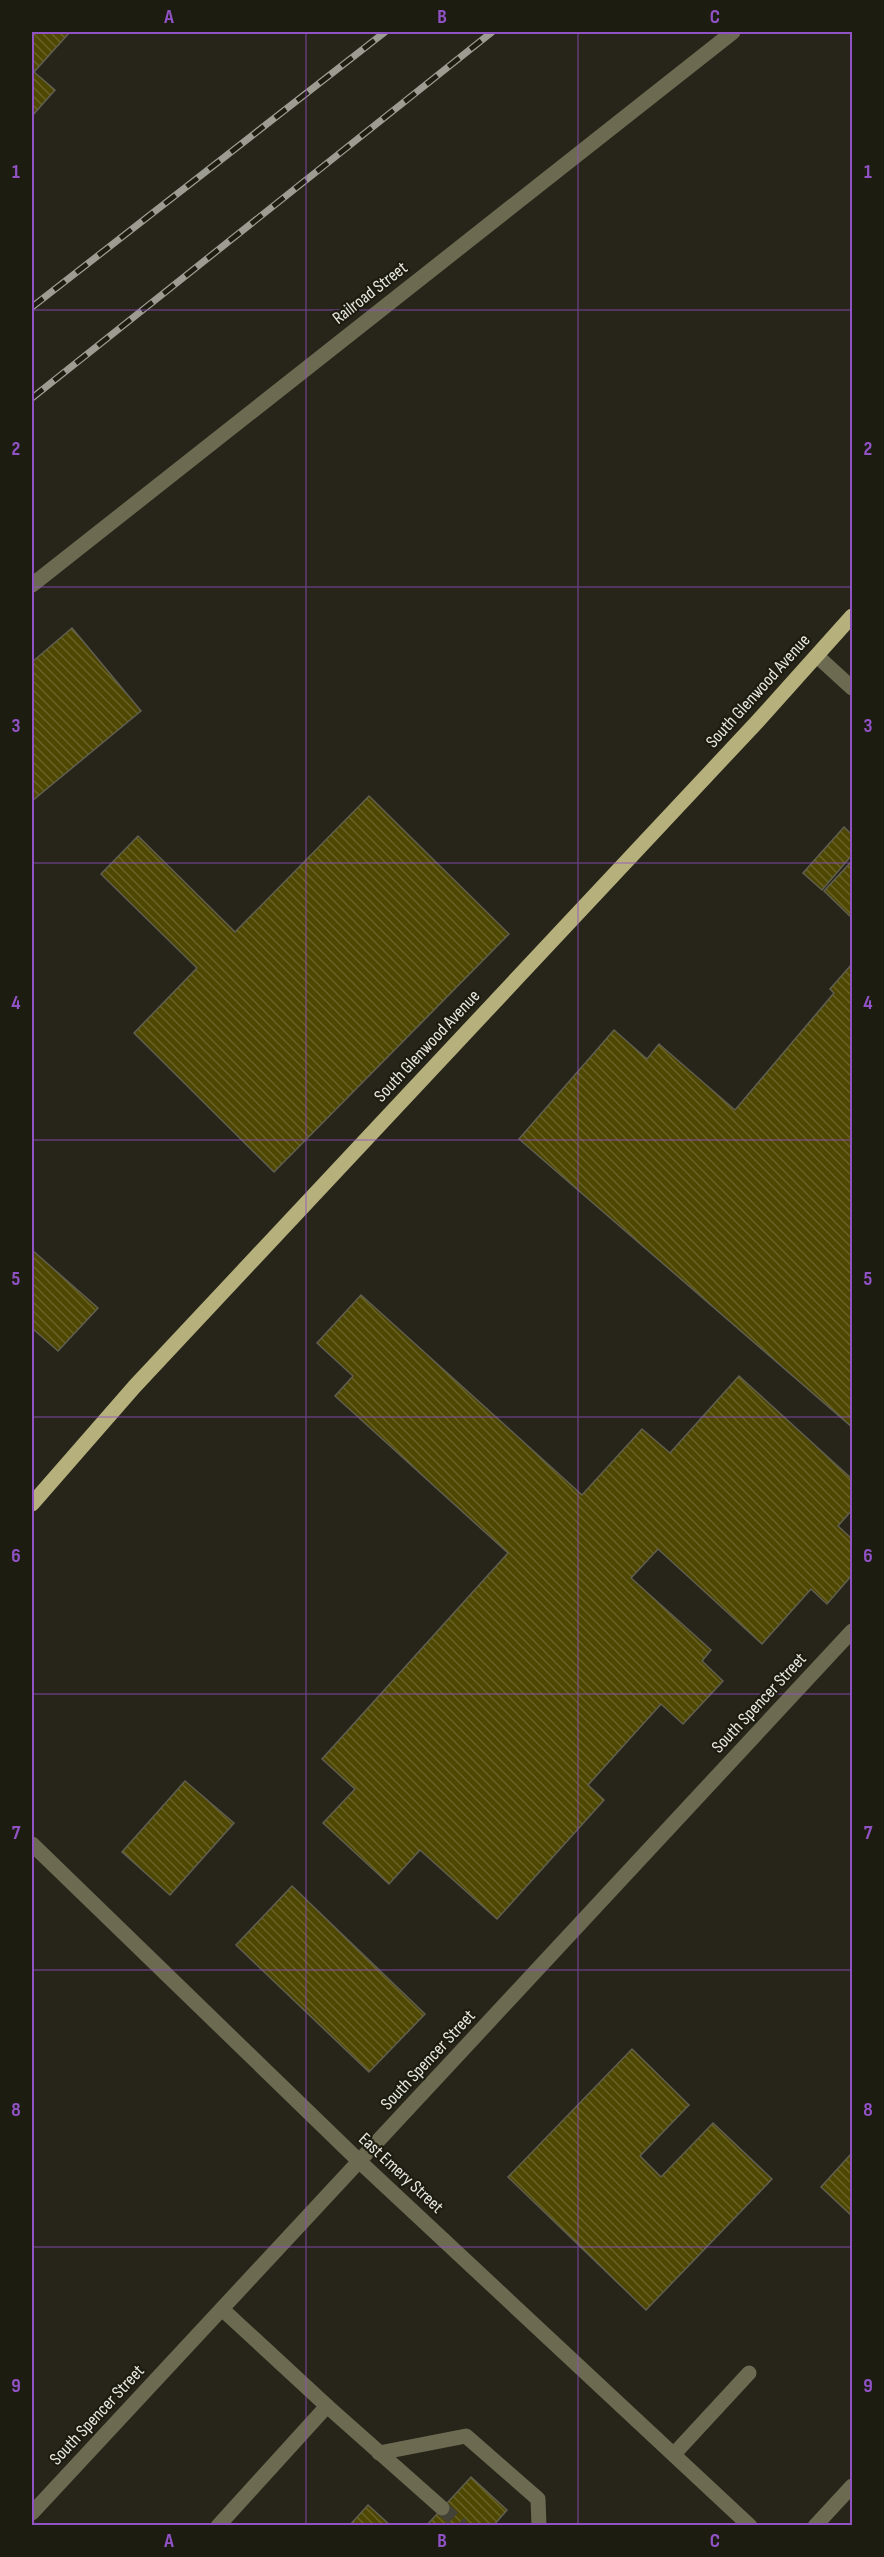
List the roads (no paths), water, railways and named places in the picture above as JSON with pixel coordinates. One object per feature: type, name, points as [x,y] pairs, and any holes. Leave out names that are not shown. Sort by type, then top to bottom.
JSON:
[{"type":"main road","name":"South Glenwood Avenue","points":[[32,1504],[135,1386],[757,722],[852,616]]},
{"type":"street","name":"Railroad Street","points":[[32,585],[733,32]]},
{"type":"street","points":[[817,656],[852,688]]},
{"type":"street","name":"South Spencer Street","points":[[32,2513],[852,1631]]},
{"type":"street","name":"East Emery Street","points":[[32,1844],[360,2162],[675,2453],[750,2526]]},
{"type":"street","points":[[222,2309],[442,2508]]},
{"type":"street","points":[[675,2453],[749,2373]]},
{"type":"street","points":[[218,2526],[327,2406]]},
{"type":"street","points":[[379,2452],[466,2436],[538,2499],[539,2526]]},
{"type":"street","points":[[815,2526],[852,2486]]},
{"type":"tunnel","points":[[442,2508],[462,2526]]},
{"type":"railway","points":[[32,307],[385,32]]},
{"type":"railway","points":[[32,398],[492,32]]}]
